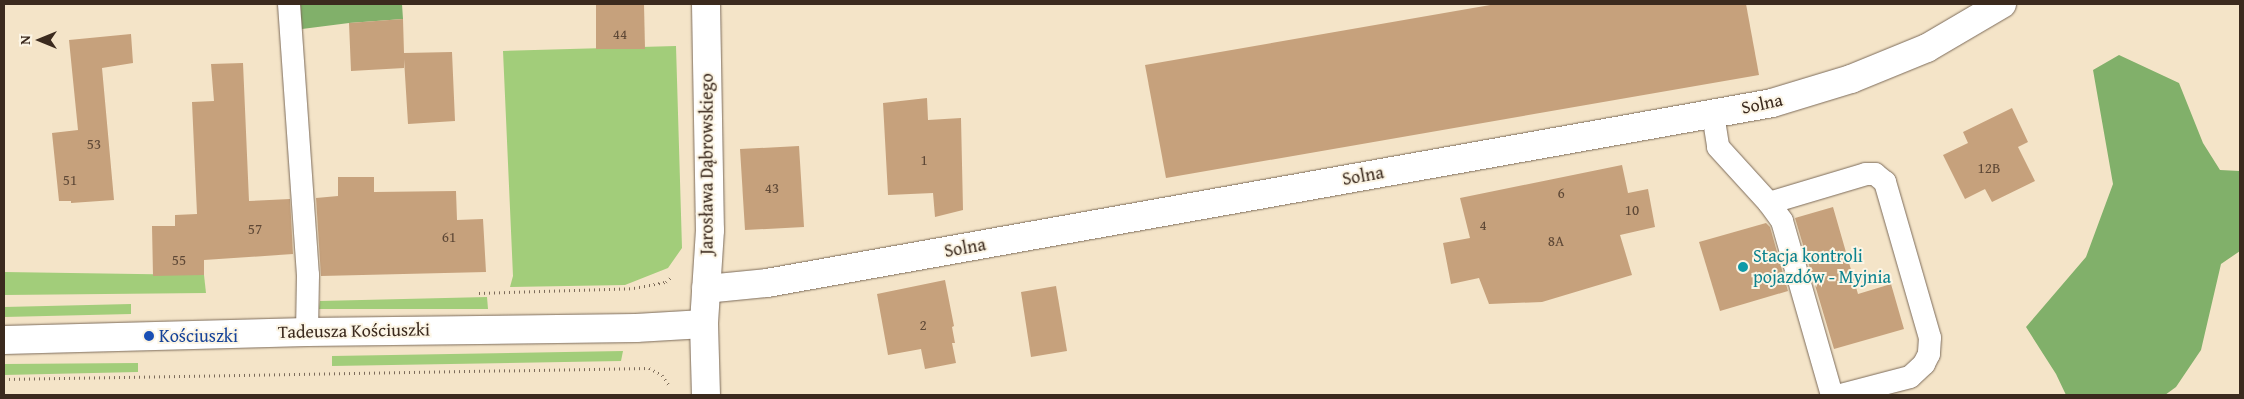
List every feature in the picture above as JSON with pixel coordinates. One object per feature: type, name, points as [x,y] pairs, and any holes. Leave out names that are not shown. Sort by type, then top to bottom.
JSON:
[{"type":"street","name":"Jarosława Dąbrowskiego","points":[[706,4],[710,230],[704,324],[706,395]]},
{"type":"street","name":"Solna","points":[[706,289],[768,283],[1772,103],[1851,79],[1927,48],[2002,4]]},
{"type":"street","name":"Tadeusza Kościuszki","points":[[4,340],[307,332],[636,328],[704,324]]},
{"type":"lane","points":[[289,4],[308,275],[307,332]]},
{"type":"lane","points":[[1713,114],[1718,146],[1769,203],[1782,221],[1832,395]]},
{"type":"lane","points":[[1769,203],[1866,174],[1875,174],[1885,182],[1930,338],[1929,354],[1924,364],[1910,377],[1841,395]]},
{"type":"path","points":[[476,293],[634,288],[666,282],[673,275]]},
{"type":"path","points":[[4,379],[649,368],[662,375],[672,390]]},
{"type":"green space","points":[[300,4],[402,4],[403,19],[302,29]]},
{"type":"green space","points":[[676,46],[682,248],[668,268],[625,285],[510,287],[513,276],[503,51]]},
{"type":"green space","points":[[2119,55],[2179,83],[2203,143],[2220,170],[2240,171],[2240,251],[2221,264],[2201,350],[2176,387],[2165,395],[2066,395],[2056,374],[2026,327],[2086,257],[2113,184],[2093,70]]},
{"type":"green space","points":[[4,272],[204,275],[206,293],[4,295]]},
{"type":"green space","points":[[487,297],[488,309],[319,309],[320,301]]},
{"type":"green space","points":[[131,304],[131,314],[4,317],[4,307]]},
{"type":"green space","points":[[623,351],[621,361],[332,366],[332,356]]},
{"type":"green space","points":[[138,363],[138,372],[4,375],[4,364]]},
{"type":"building","points":[[596,4],[644,4],[645,49],[596,49]]},
{"type":"building","points":[[1496,4],[1746,4],[1759,75],[1166,178],[1145,65]]},
{"type":"building","points":[[403,19],[404,53],[452,52],[455,121],[408,124],[404,59],[404,68],[351,71],[349,23]]},
{"type":"building","points":[[131,34],[133,63],[102,68],[114,200],[71,203],[71,201],[59,201],[52,133],[78,130],[69,40]]},
{"type":"building","points":[[243,63],[249,201],[290,199],[293,254],[204,260],[204,275],[153,276],[152,226],[175,226],[175,215],[197,214],[192,102],[214,101],[211,64]]},
{"type":"building","points":[[927,98],[928,120],[961,118],[963,210],[935,217],[933,193],[888,195],[883,103]]},
{"type":"building","points":[[2012,108],[2028,142],[2018,147],[2035,181],[1992,202],[1985,189],[1965,199],[1943,155],[1968,143],[1963,132]]},
{"type":"building","points":[[799,146],[804,227],[745,230],[740,149]]},
{"type":"building","points":[[1622,165],[1628,193],[1648,189],[1655,227],[1620,235],[1632,275],[1542,302],[1489,304],[1479,278],[1451,284],[1443,243],[1470,238],[1460,198]]},
{"type":"building","points":[[338,177],[374,177],[374,192],[456,191],[457,220],[483,219],[486,272],[321,276],[316,198],[338,196]]},
{"type":"building","points":[[1833,207],[1858,294],[1891,284],[1904,329],[1834,349],[1795,218]]},
{"type":"building","name":"Stacja kontroli pojazdów - Myjnia","points":[[1766,223],[1770,227],[1788,291],[1720,311],[1699,242]]},
{"type":"building","points":[[945,280],[954,326],[952,327],[955,343],[952,343],[956,363],[925,369],[921,349],[888,355],[877,294]]},
{"type":"building","points":[[1056,286],[1067,351],[1031,357],[1021,292]]},
{"type":"place","name":"Stacja kontroli pojazdów - Myjnia","points":[[1743,267]]},
{"type":"place","name":"Kościuszki","points":[[149,336]]}]
